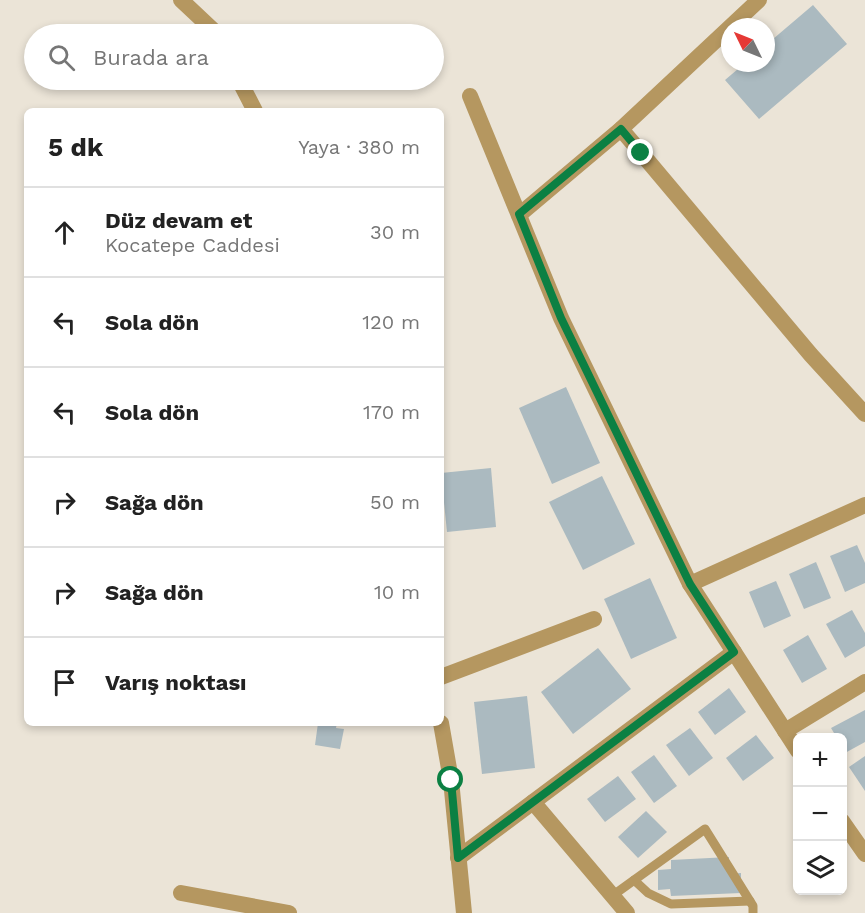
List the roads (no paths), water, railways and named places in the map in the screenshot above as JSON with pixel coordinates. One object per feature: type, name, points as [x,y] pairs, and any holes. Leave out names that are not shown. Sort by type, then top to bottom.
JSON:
[{"type":"street","points":[[181,0],[207,24]]},
{"type":"street","points":[[519,214],[621,129],[759,0]]},
{"type":"street","points":[[244,90],[253,108]]},
{"type":"street","points":[[470,96],[561,318],[690,584],[793,744]]},
{"type":"street","points":[[621,129],[804,346],[865,414]]},
{"type":"street","points":[[690,584],[865,505]]},
{"type":"street","points":[[444,676],[594,619]]},
{"type":"street","points":[[458,858],[734,652]]},
{"type":"street","points":[[784,731],[865,682]]},
{"type":"street","points":[[442,726],[451,780],[464,913]]},
{"type":"street","points":[[533,802],[627,913]]},
{"type":"street","points":[[847,828],[865,854]]},
{"type":"street","points":[[182,893],[289,913]]},
{"type":"lane","points":[[612,896],[705,829],[753,906],[753,913]]},
{"type":"lane","points":[[634,880],[648,892],[671,904],[750,901]]}]
